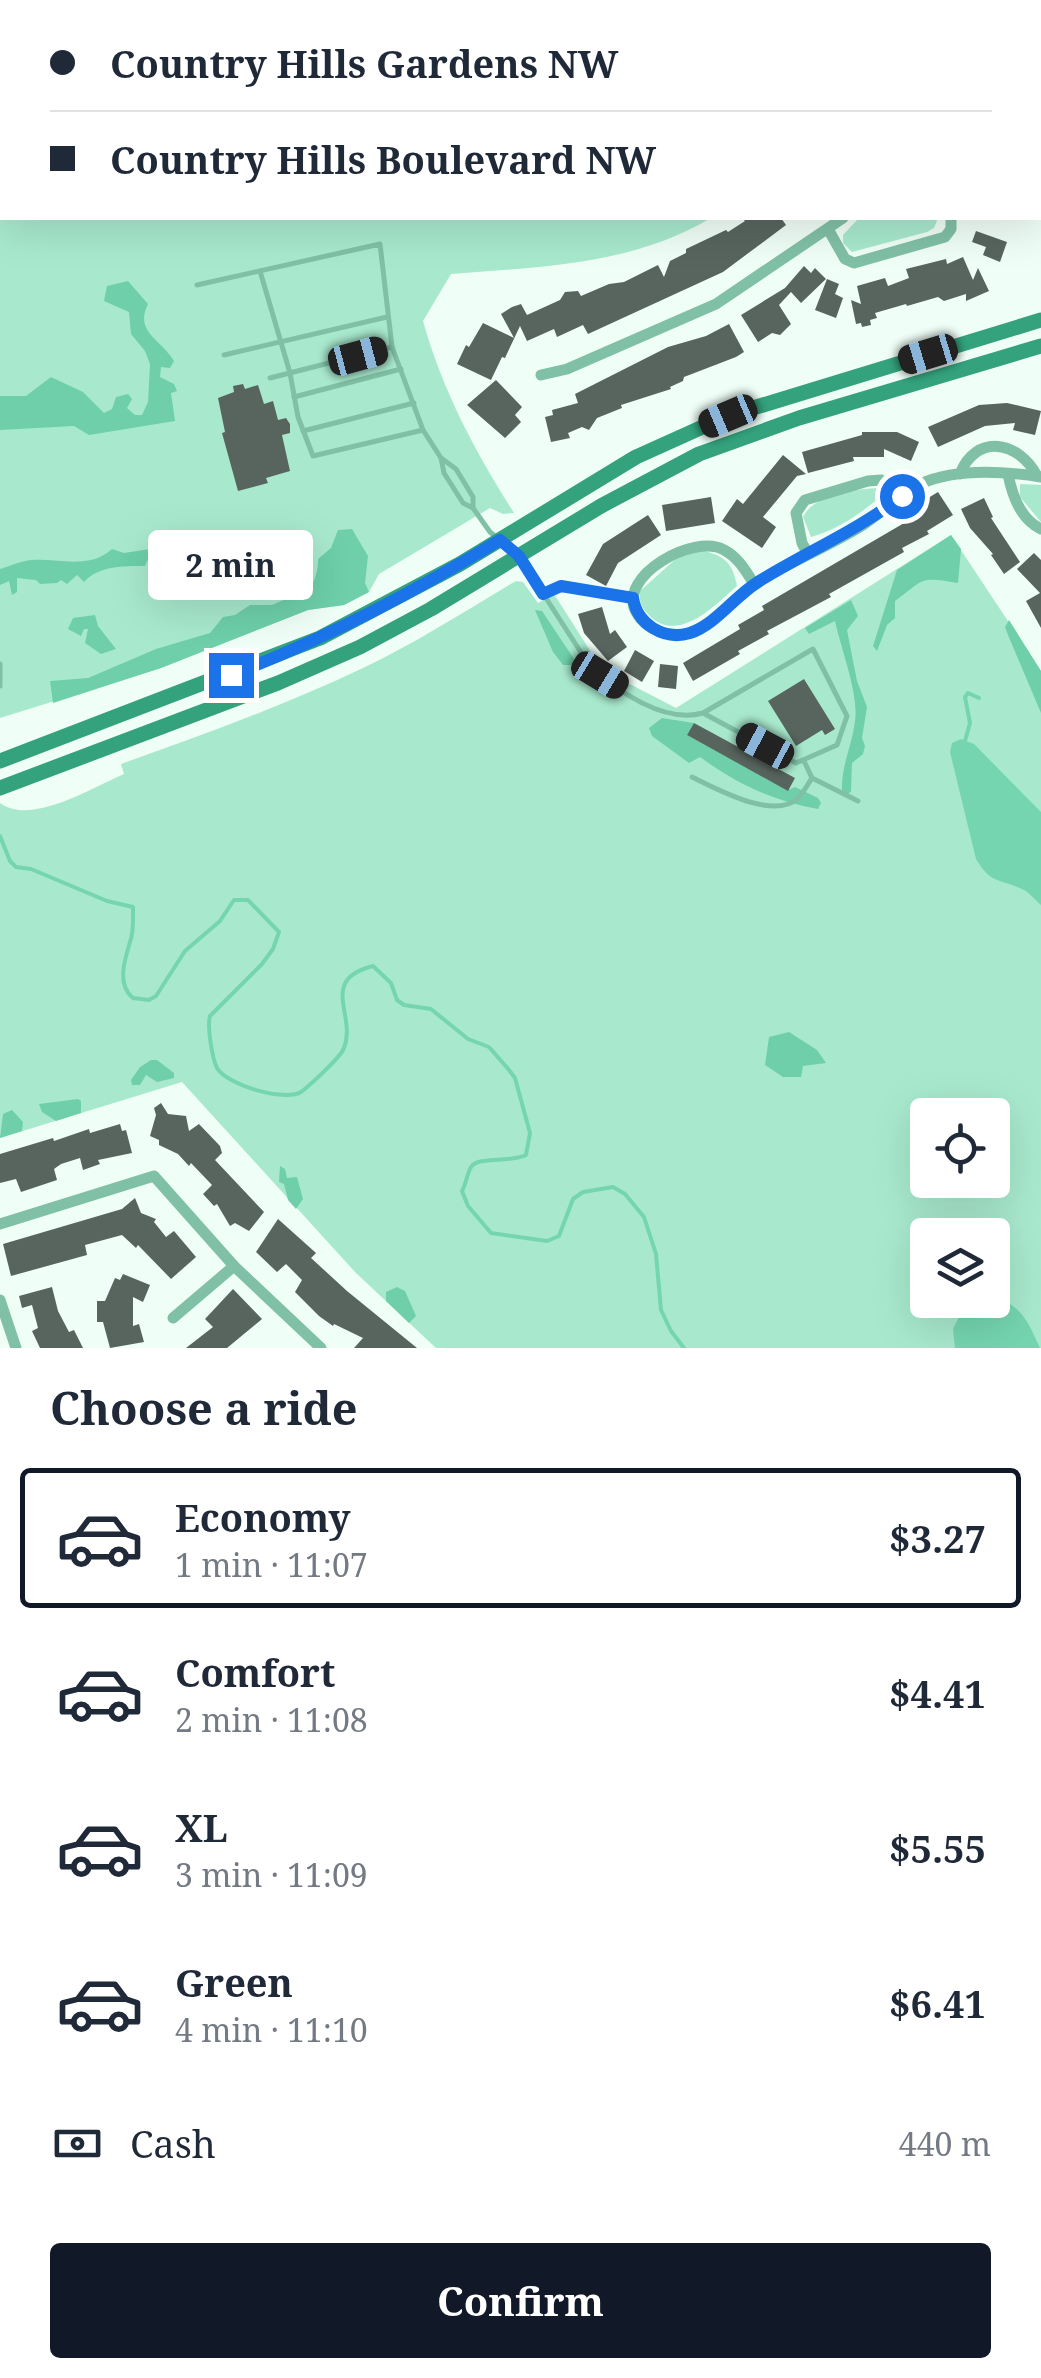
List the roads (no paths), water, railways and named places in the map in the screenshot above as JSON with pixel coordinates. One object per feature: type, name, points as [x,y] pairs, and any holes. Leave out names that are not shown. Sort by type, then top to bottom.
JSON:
[{"type":"main road","points":[[0,761],[320,638],[399,599],[636,457],[728,416],[1041,320]]},
{"type":"main road","points":[[6,785],[278,684],[346,653],[431,609],[657,474],[745,435],[1041,346]]},
{"type":"street","points":[[541,375],[567,369],[716,304],[840,220]]},
{"type":"street","points":[[828,230],[844,259],[854,263],[945,237],[951,230],[951,220]]},
{"type":"street","points":[[960,474],[966,461],[979,452],[1005,447],[1028,459],[1039,476]]},
{"type":"street","points":[[754,584],[737,559],[723,548],[704,544],[689,546],[662,561],[642,579],[633,598],[636,612],[645,622],[670,636],[682,634],[698,629],[754,584],[856,530],[922,483],[960,474],[1039,476]]},
{"type":"street","points":[[1008,474],[1022,514],[1041,529]]},
{"type":"street","points":[[808,554],[796,513],[805,500],[868,481],[889,483],[902,496]]},
{"type":"street","points":[[0,1224],[154,1176],[234,1266],[321,1348]]},
{"type":"street","points":[[173,1318],[234,1266]]},
{"type":"street","points":[[0,1300],[16,1348]]},
{"type":"lane","points":[[198,285],[380,244],[392,346],[423,430],[442,458],[456,470],[472,497],[473,508]]},
{"type":"lane","points":[[260,271],[313,456],[423,430]]},
{"type":"lane","points":[[224,355],[387,317]]},
{"type":"lane","points":[[270,378],[392,346]]},
{"type":"lane","points":[[294,397],[401,370]]},
{"type":"lane","points":[[303,431],[414,403]]},
{"type":"lane","points":[[442,458],[444,473],[463,503],[473,508],[490,532],[519,556],[589,665],[600,675],[650,706],[690,716],[703,713],[813,649],[847,716],[837,745],[796,763],[703,713]]},
{"type":"lane","points":[[543,594],[561,586],[633,598]]},
{"type":"lane","points":[[0,664],[0,686]]},
{"type":"lane","points":[[804,760],[812,778],[858,801]]},
{"type":"lane","points":[[692,777],[730,795],[764,805],[796,801],[812,778]]},
{"type":"waterway","points":[[965,741],[970,723],[965,697],[968,693],[979,698]]},
{"type":"waterway","points":[[0,836],[16,867],[133,907],[132,934],[123,971],[125,986],[133,998],[149,1000],[156,996],[185,951],[220,921],[234,900],[248,900],[279,932],[262,964],[209,1021],[217,1068],[243,1086],[293,1095],[317,1078],[344,1048],[347,1036],[343,989],[347,980],[373,966],[391,983],[397,1000],[404,1005],[431,1009],[468,1039],[489,1047],[515,1078],[530,1133],[526,1155],[471,1167],[462,1191],[468,1206],[491,1233],[547,1241],[559,1236],[573,1199],[583,1192],[613,1187],[625,1194],[644,1217],[656,1254],[661,1310],[684,1348]]}]
